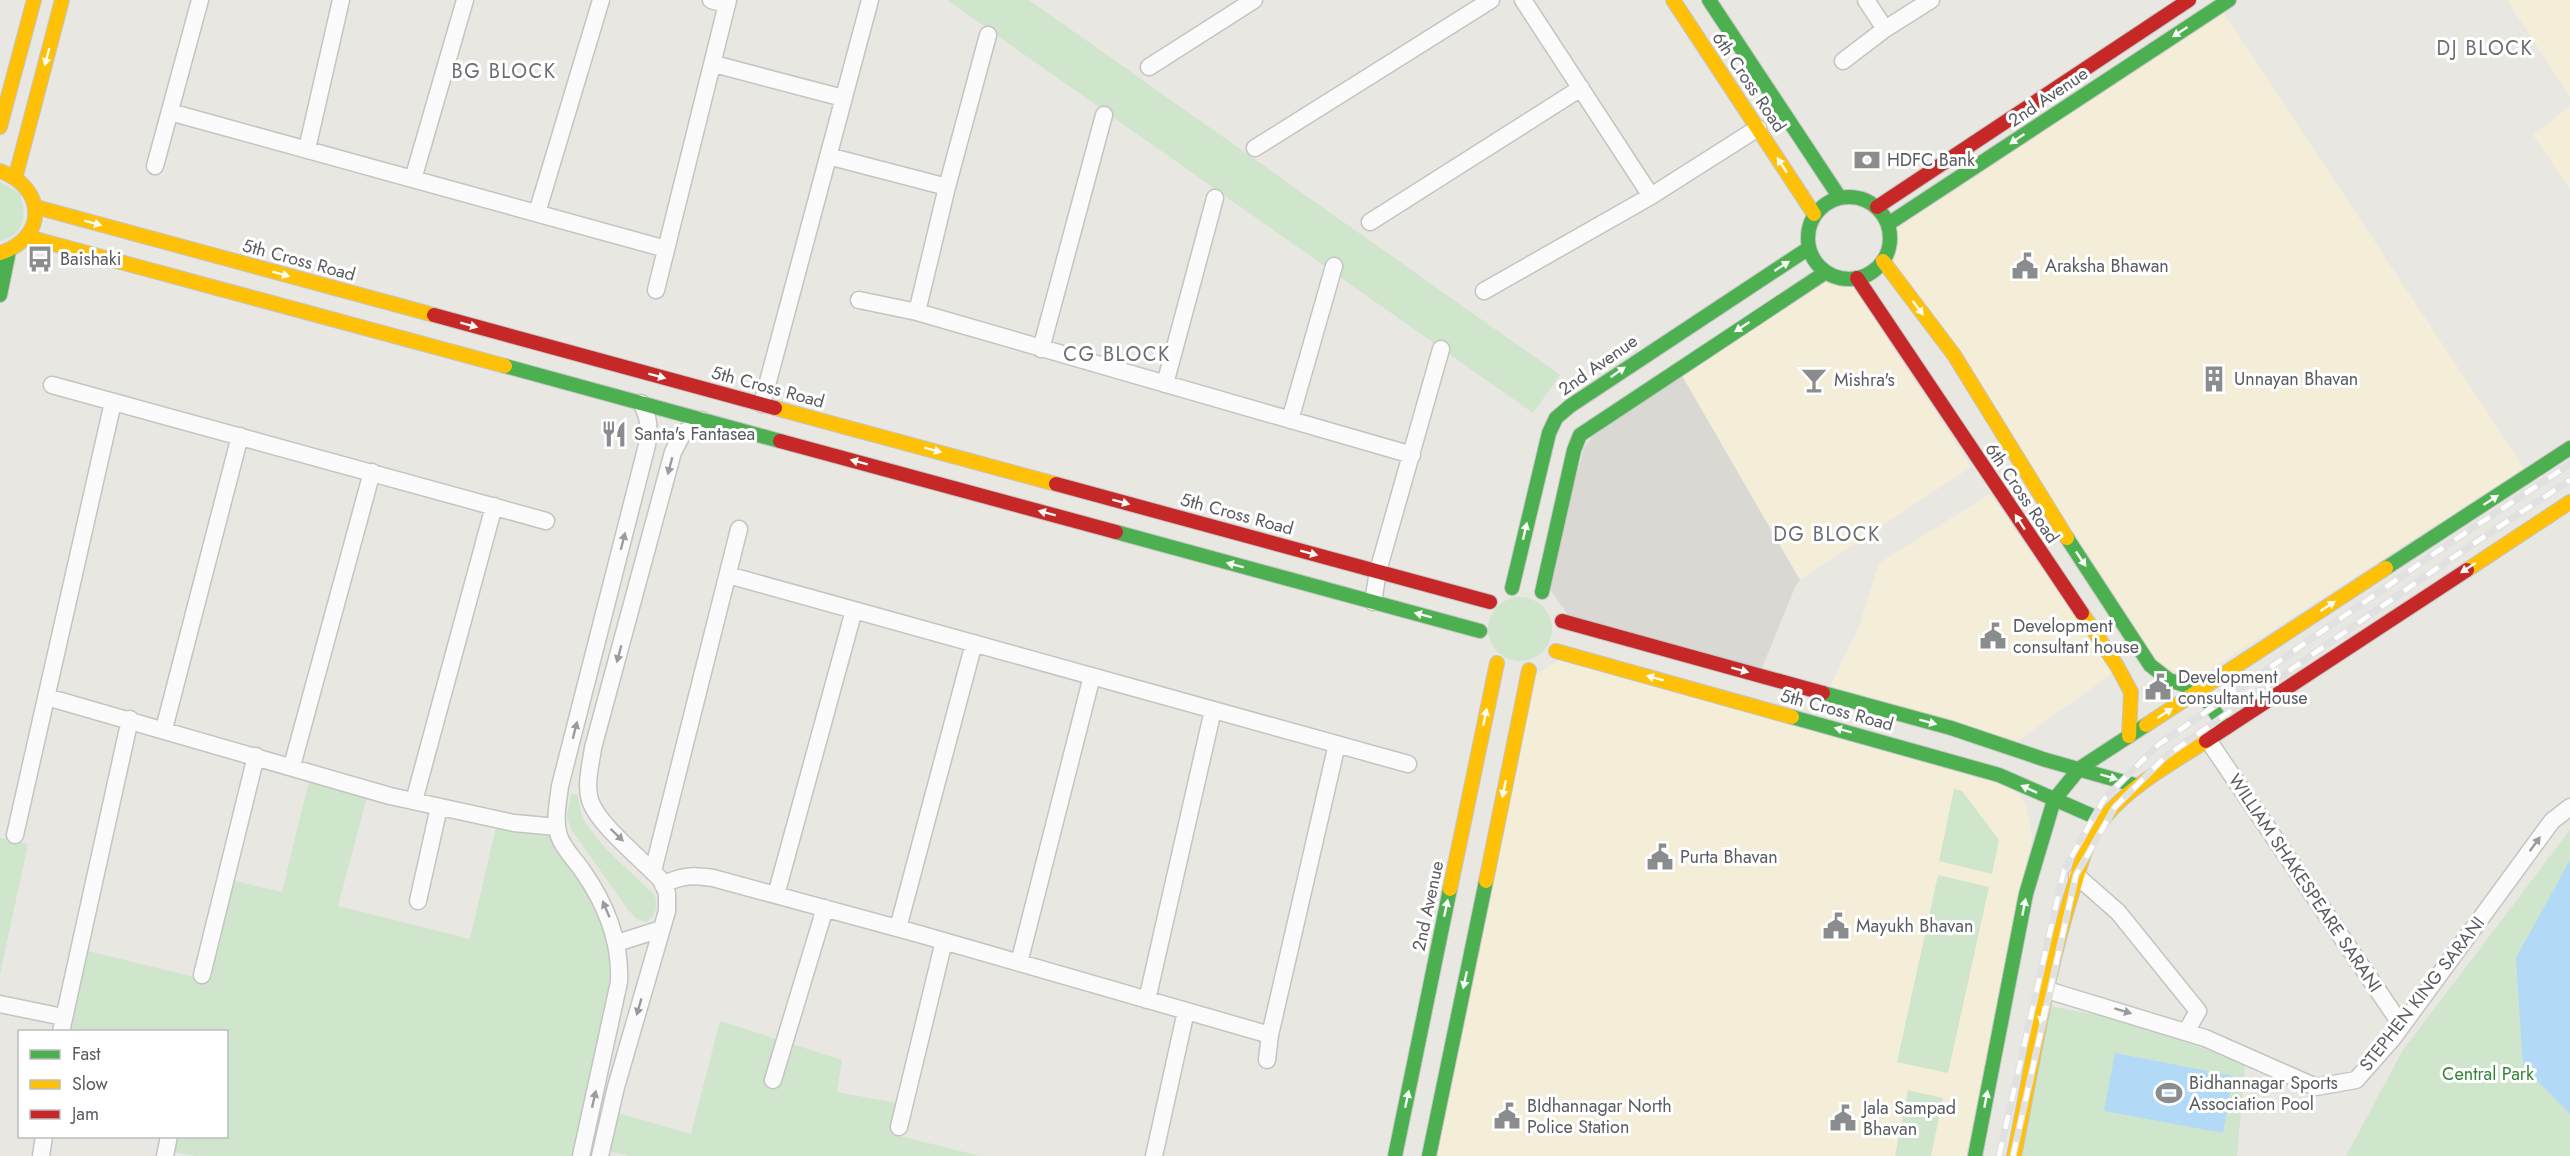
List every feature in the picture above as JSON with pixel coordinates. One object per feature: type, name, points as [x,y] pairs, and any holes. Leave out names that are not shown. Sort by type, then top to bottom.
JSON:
[{"type":"street","points":[[0,127],[34,0]]},
{"type":"street","points":[[16,176],[62,0]]},
{"type":"street","points":[[155,166],[200,0]]},
{"type":"street","points":[[307,149],[341,0]]},
{"type":"street","points":[[413,179],[465,0]]},
{"type":"street","points":[[537,213],[601,0]]},
{"type":"street","points":[[762,404],[870,0]]},
{"type":"street","points":[[1149,68],[1254,0]]},
{"type":"street","points":[[1255,148],[1491,0]]},
{"type":"street","points":[[1522,0],[1651,196]]},
{"type":"street","name":"6th Cross Road","points":[[1673,0],[1815,214]]},
{"type":"street","name":"6th Cross Road","points":[[1708,0],[1840,198]]},
{"type":"street","points":[[1866,0],[1885,29]]},
{"type":"street","points":[[1843,61],[1885,29],[1931,0]]},
{"type":"street","name":"2nd Avenue","points":[[1877,207],[2189,0]]},
{"type":"street","name":"2nd Avenue","points":[[1888,224],[2229,0]]},
{"type":"street","points":[[656,290],[714,64],[722,2]]},
{"type":"street","points":[[916,312],[988,35]]},
{"type":"street","points":[[714,64],[843,98]]},
{"type":"street","points":[[1370,222],[1581,88]]},
{"type":"street","points":[[170,112],[666,249]]},
{"type":"street","points":[[1041,348],[1104,114]]},
{"type":"street","points":[[1484,291],[1651,196],[1758,128]]},
{"type":"street","points":[[828,156],[947,187]]},
{"type":"street","points":[[0,171],[16,176],[30,189],[36,207],[33,229],[28,237],[5,252],[0,296]]},
{"type":"street","points":[[1165,384],[1215,198]]},
{"type":"street","points":[[1840,198],[1862,198],[1877,207],[1888,224],[1891,241],[1887,255],[1879,267],[1865,277],[1836,278],[1826,272],[1814,259],[1809,248],[1808,233],[1817,210],[1832,199],[1840,198]]},
{"type":"street","name":"5th Cross Road","points":[[36,207],[762,404],[889,455],[1373,602],[1483,626]]},
{"type":"street","name":"5th Cross Road","points":[[28,237],[702,420],[889,455],[1378,572],[1483,626]]},
{"type":"street","name":"2nd Avenue","points":[[1527,589],[1549,433],[1556,418],[1570,405],[1637,359],[1809,248]]},
{"type":"street","points":[[1883,261],[1954,355],[2015,487],[2156,673],[2171,683],[2200,690],[2226,728]]},
{"type":"street","points":[[1290,420],[1334,266]]},
{"type":"street","points":[[1527,589],[1580,435],[1661,379],[1826,272]]},
{"type":"street","name":"6th Cross Road","points":[[1857,278],[2015,487],[2131,692],[2129,736]]},
{"type":"street","points":[[859,300],[916,312],[1412,455]]},
{"type":"street","points":[[1373,602],[1378,572],[1441,349]]},
{"type":"street","points":[[52,386],[546,521]]},
{"type":"street","points":[[15,835],[113,402]]},
{"type":"street","points":[[581,1156],[619,982],[620,964],[617,943],[600,895],[560,839],[557,826],[560,786],[647,445],[650,426],[647,413],[641,403]]},
{"type":"street","points":[[600,1156],[616,1087],[667,911],[667,893],[653,871],[599,819],[590,800],[588,786],[593,748],[673,452],[683,433],[702,420]]},
{"type":"street","points":[[164,729],[240,436]]},
{"type":"street","points":[[1974,1156],[2026,894],[2054,800],[2080,768],[2570,448]]},
{"type":"street","points":[[292,766],[372,472]]},
{"type":"street","points":[[2014,1156],[2057,941],[2087,845],[2102,820],[2118,802],[2138,786],[2570,502]]},
{"type":"street","points":[[414,801],[494,507]]},
{"type":"street","points":[[653,871],[740,529]]},
{"type":"street","points":[[728,575],[1408,764]]},
{"type":"street","points":[[1429,1156],[1512,668],[1483,626],[1503,591],[1527,589],[1555,604],[1561,636],[1544,663],[1512,668]]},
{"type":"street","points":[[609,598],[632,604]]},
{"type":"street","points":[[776,895],[854,610]]},
{"type":"street","points":[[1561,636],[1951,728],[2046,760],[2138,786]]},
{"type":"street","name":"5th Cross Road","points":[[1561,636],[1999,775],[2102,820]]},
{"type":"street","points":[[898,928],[974,643]]},
{"type":"street","name":"2nd Avenue","points":[[1395,1156],[1512,668]]},
{"type":"street","points":[[1018,963],[1092,676]]},
{"type":"street","points":[[48,697],[414,801],[514,823],[557,826]]},
{"type":"street","points":[[1147,1000],[1213,710]]},
{"type":"street","points":[[0,1004],[62,1024],[130,719]]},
{"type":"street","name":"WILLIAM SHAKESPEARE SARANI","points":[[2208,740],[2402,1026]]},
{"type":"street","points":[[1267,1060],[1270,1035],[1337,744]]},
{"type":"street","points":[[202,975],[256,756]]},
{"type":"street","points":[[560,786],[588,786]]},
{"type":"street","points":[[418,901],[439,807]]},
{"type":"street","name":"STEPHEN KING SARANI","points":[[2186,1032],[2205,1038],[2316,1087],[2356,1080],[2402,1026],[2552,820],[2570,807]]},
{"type":"street","points":[[663,885],[675,878],[689,875],[713,878],[898,928],[1270,1035]]},
{"type":"street","points":[[2047,990],[2186,1032],[2198,1011],[2118,912],[2077,876]]},
{"type":"street","points":[[773,1080],[825,908]]},
{"type":"street","points":[[617,943],[662,929]]},
{"type":"street","points":[[899,1128],[944,941]]},
{"type":"street","points":[[1154,1156],[1186,1011]]},
{"type":"street","points":[[40,1156],[44,1138]]},
{"type":"street","points":[[165,1156],[169,1138]]},
{"type":"shaded area","points":[[2507,0],[2570,0],[2570,97]]},
{"type":"shaded area","points":[[2224,13],[2524,468],[2199,677],[2181,675],[2147,657],[1892,264],[1899,240],[1896,227]]},
{"type":"shaded area","points":[[2570,106],[2570,189],[2533,135]]},
{"type":"shaded area","points":[[1824,279],[1853,287],[1971,467],[1800,580],[1681,374]]},
{"type":"shaded area","points":[[1681,374],[1800,580],[1795,587],[1762,668],[1568,615],[1547,585],[1584,448],[1592,437]]},
{"type":"shaded area","points":[[1990,494],[2115,671],[2018,741],[1828,690],[1859,627],[1879,563]]},
{"type":"shaded area","points":[[1560,659],[1993,778],[2019,794],[2026,805],[2032,836],[1966,1156],[1437,1156],[1534,676]]},
{"type":"green space","points":[[947,0],[1029,0],[1560,375],[1533,413]]},
{"type":"green space","points":[[0,182],[20,193],[23,216],[20,228],[9,238],[0,241]]},
{"type":"green space","points":[[1520,597],[1538,603],[1546,611],[1552,629],[1546,647],[1538,655],[1520,661],[1502,655],[1494,647],[1488,629],[1494,611],[1502,603]]},
{"type":"green space","points":[[310,777],[367,797],[338,906],[470,939],[496,827],[543,828],[574,866],[596,902],[612,945],[611,978],[577,1156],[196,1156],[173,1152],[177,1138],[228,1138],[228,1030],[67,1030],[84,950],[210,981],[231,880],[282,892]]},
{"type":"green space","points":[[1954,789],[1962,791],[1999,840],[1992,874],[1939,861]]},
{"type":"green space","points":[[571,794],[576,794],[582,817],[597,839],[655,896],[655,911],[646,922],[637,919],[630,912],[571,829],[567,817]]},
{"type":"green space","name":"Central Park","points":[[2570,830],[2570,1156],[2346,1156],[2403,1050]]},
{"type":"green space","points":[[0,838],[28,844],[0,974]]},
{"type":"green space","points":[[1938,875],[1989,887],[1948,1073],[1897,1062]]},
{"type":"green space","points":[[2049,1006],[2119,1019],[2152,1028],[2245,1065],[2237,1156],[2021,1156]]},
{"type":"green space","points":[[720,1021],[842,1060],[837,1092],[902,1104],[892,1134],[980,1156],[629,1156],[611,1152],[618,1113],[691,1134]]},
{"type":"green space","points":[[1908,1090],[1943,1098],[1931,1156],[1895,1156]]},
{"type":"water","points":[[2570,860],[2570,1114],[2523,1066],[2516,958]]},
{"type":"water","name":"Bidhannagar Sports Association Pool","points":[[2115,1053],[2233,1076],[2223,1133],[2104,1111]]},
{"type":"railway","points":[[1999,1156],[2064,870],[2104,799],[2158,745],[2438,551],[2570,464]]},
{"type":"railway","points":[[2013,1156],[2076,875],[2115,807],[2166,756],[2446,562],[2570,480]]},
{"type":"traffic: fast","points":[[1709,0],[1840,198]]},
{"type":"traffic: fast","points":[[1888,224],[2229,0]]},
{"type":"traffic: fast","points":[[1841,197],[1857,197],[1872,204],[1883,215],[1890,230],[1890,238],[1887,254],[1878,267],[1857,279],[1841,279],[1826,272],[1815,261],[1808,246],[1808,230],[1815,215],[1826,204],[1841,197]]},
{"type":"traffic: fast","points":[[1512,588],[1549,433],[1556,418],[1570,406],[1809,248]]},
{"type":"traffic: fast","points":[[0,295],[9,251]]},
{"type":"traffic: fast","points":[[1542,592],[1574,450],[1580,435],[1826,272]]},
{"type":"traffic: fast","points":[[505,366],[780,441]]},
{"type":"traffic: fast","points":[[2386,568],[2570,448]]},
{"type":"traffic: fast","points":[[1116,532],[1480,631]]},
{"type":"traffic: fast","points":[[2067,538],[2150,665],[2169,680],[2200,690],[2226,728]]},
{"type":"traffic: fast","points":[[1823,693],[1951,728],[2046,760],[2138,786]]},
{"type":"traffic: fast","points":[[1792,717],[1999,775],[2102,820]]},
{"type":"traffic: fast","points":[[1975,1156],[2026,894],[2054,800],[2080,768],[2146,725]]},
{"type":"traffic: fast","points":[[1429,1156],[1486,881]]},
{"type":"traffic: fast","points":[[1395,1156],[1450,889]]},
{"type":"traffic: slow","points":[[0,127],[34,0]]},
{"type":"traffic: slow","points":[[16,175],[62,0]]},
{"type":"traffic: slow","points":[[1673,0],[1814,214]]},
{"type":"traffic: slow","points":[[0,171],[26,188],[33,200],[35,212],[33,225],[27,236],[16,246],[0,253]]},
{"type":"traffic: slow","points":[[36,207],[434,315]]},
{"type":"traffic: slow","points":[[28,237],[505,366]]},
{"type":"traffic: slow","points":[[1883,261],[1954,355],[2067,538]]},
{"type":"traffic: slow","points":[[775,408],[1056,484]]},
{"type":"traffic: slow","points":[[2467,570],[2570,502]]},
{"type":"traffic: slow","points":[[2146,725],[2386,568]]},
{"type":"traffic: slow","points":[[2082,613],[2117,666],[2131,692],[2129,736]]},
{"type":"traffic: slow","points":[[1556,651],[1792,717]]},
{"type":"traffic: slow","points":[[1450,889],[1497,663]]},
{"type":"traffic: slow","points":[[1486,881],[1529,670]]},
{"type":"traffic: slow","points":[[2014,1156],[2054,958],[2088,844],[2104,818],[2126,795],[2206,741]]},
{"type":"traffic: jam","points":[[1877,207],[2189,0]]},
{"type":"traffic: jam","points":[[1857,278],[2082,613]]},
{"type":"traffic: jam","points":[[434,315],[775,408]]},
{"type":"traffic: jam","points":[[780,441],[1116,532]]},
{"type":"traffic: jam","points":[[1056,484],[1490,602]]},
{"type":"traffic: jam","points":[[2206,741],[2467,570]]},
{"type":"traffic: jam","points":[[1562,621],[1823,693]]},
{"type":"place","name":"HDFC Bank","points":[[1867,160]]},
{"type":"place","name":"Baishaki","points":[[40,259]]},
{"type":"place","name":"Araksha Bhawan","points":[[2025,266]]},
{"type":"place","name":"Unnayan Bhavan","points":[[2214,379]]},
{"type":"place","name":"Mishra's","points":[[1814,380]]},
{"type":"place","name":"Santa's Fantasea","points":[[614,434]]},
{"type":"place","name":"Development consultant house","points":[[1993,636]]},
{"type":"place","name":"Development consultant House","points":[[2158,687]]},
{"type":"place","name":"Purta Bhavan","points":[[1660,857]]},
{"type":"place","name":"Mayukh Bhavan","points":[[1836,926]]},
{"type":"place","name":"Bidhannagar Sports Association Pool","points":[[2169,1093]]},
{"type":"place","name":"BIdhannagar North Police Station","points":[[1507,1116]]},
{"type":"place","name":"Jala Sampad Bhavan","points":[[1843,1118]]},
{"type":"district","name":"DJ BLOCK","points":[[2485,48]]},
{"type":"district","name":"BG BLOCK","points":[[504,71]]},
{"type":"district","name":"CG BLOCK","points":[[1117,354]]},
{"type":"district","name":"DG BLOCK","points":[[1827,534]]}]
